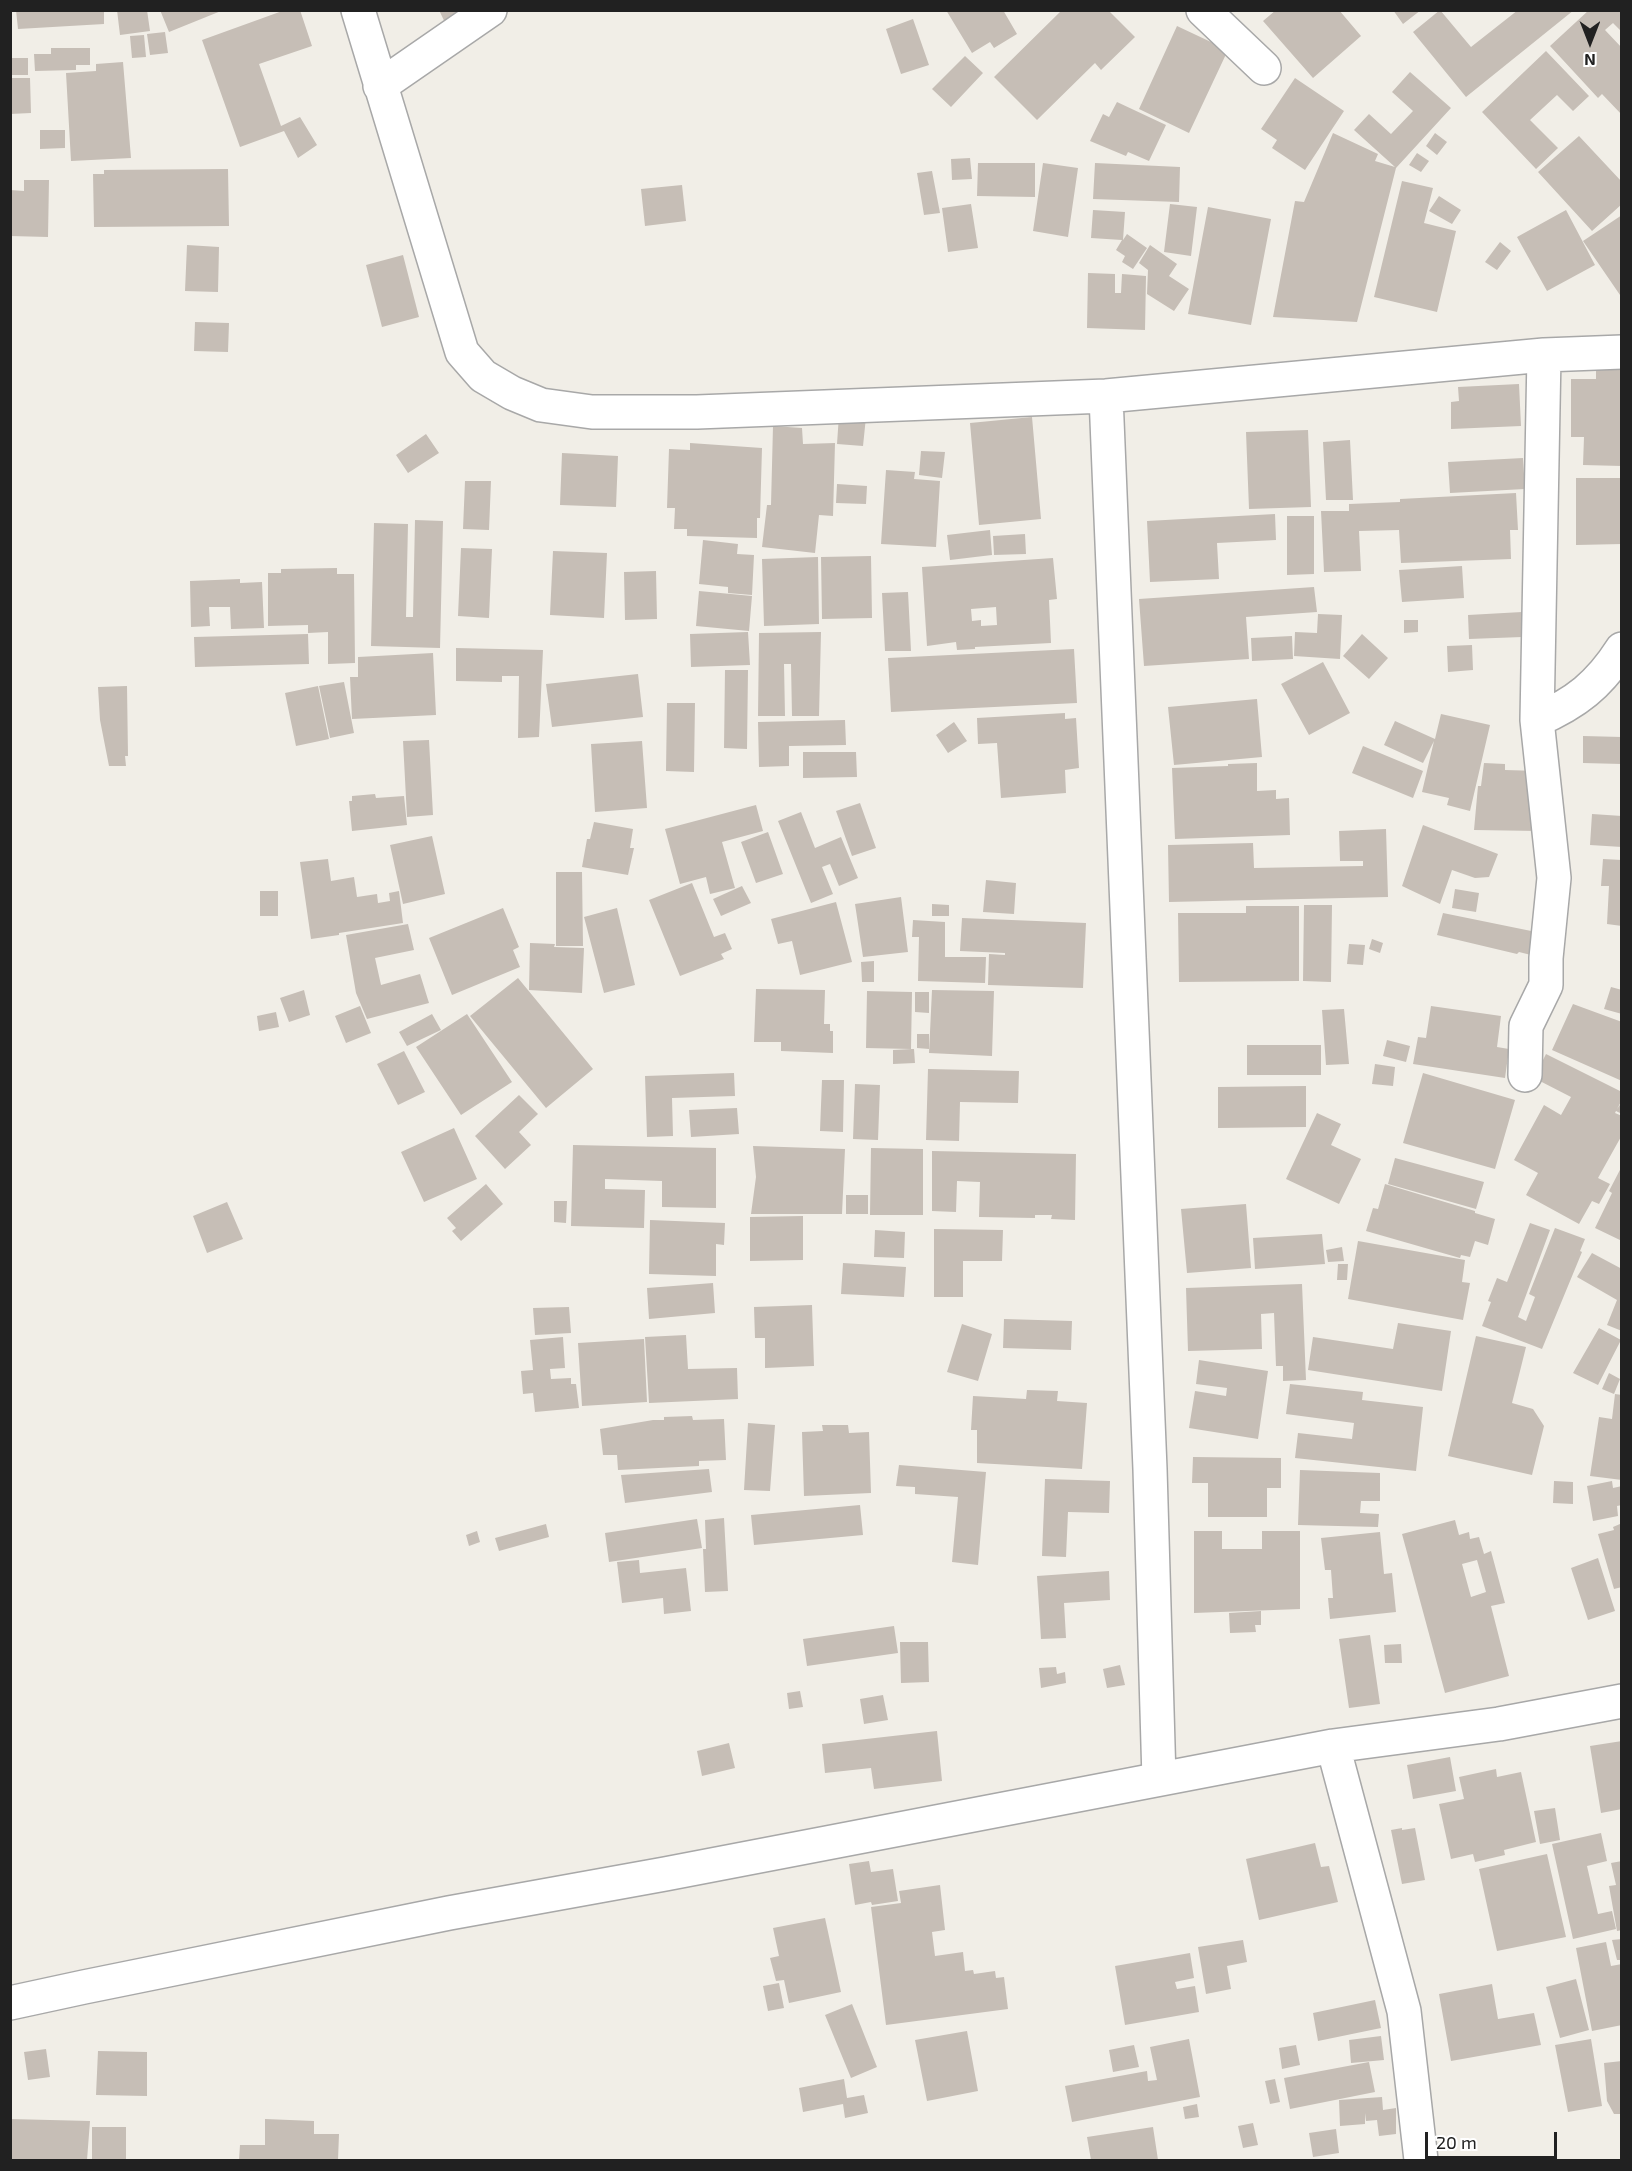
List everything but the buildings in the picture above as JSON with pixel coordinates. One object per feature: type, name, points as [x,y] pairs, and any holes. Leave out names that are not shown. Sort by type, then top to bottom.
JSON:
[{"type":"street","points":[[358,10],[462,352],[483,376],[512,393],[541,405],[592,412],[697,412],[1106,396],[1544,355],[1622,352]]},
{"type":"street","points":[[380,86],[490,10]]},
{"type":"street","points":[[1203,10],[1264,68]]},
{"type":"street","points":[[1525,1075],[1526,1026],[1546,985],[1546,958],[1554,878],[1537,720],[1544,355]]},
{"type":"street","points":[[1106,396],[1150,1469],[1159,1779]]},
{"type":"street","points":[[1537,720],[1587,692],[1606,672],[1622,649]]},
{"type":"street","points":[[10,2003],[427,1917],[665,1874],[1334,1746],[1499,1724],[1622,1701]]},
{"type":"street","points":[[1334,1746],[1404,2011],[1421,2160]]}]
